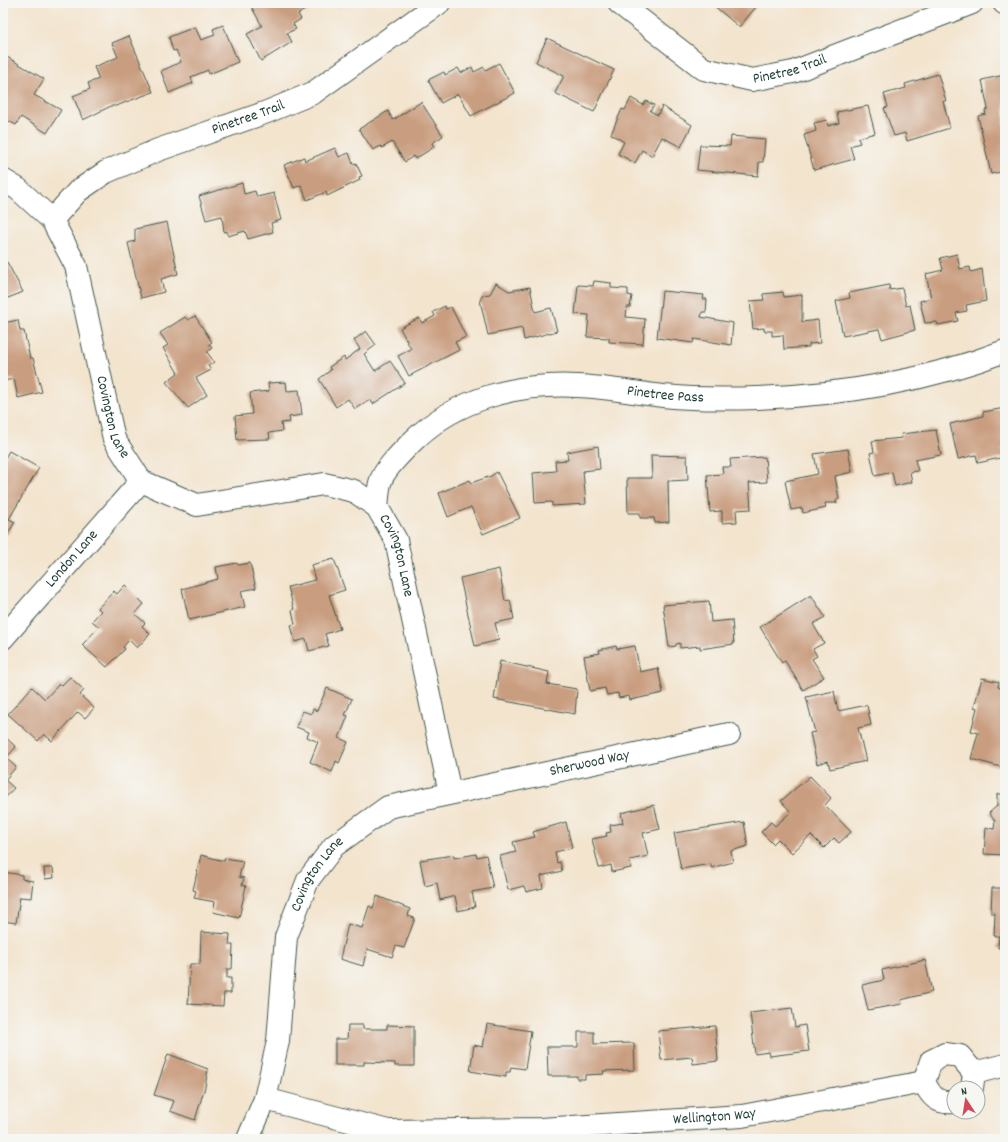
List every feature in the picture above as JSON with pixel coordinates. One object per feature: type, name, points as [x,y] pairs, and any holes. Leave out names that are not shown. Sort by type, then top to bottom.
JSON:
[{"type":"street","name":"Pinetree Trail","points":[[52,220],[78,191],[106,172],[158,150],[267,112],[313,93],[439,3]]},
{"type":"street","name":"Pinetree Trail","points":[[619,3],[704,69],[752,80],[793,72],[972,3]]},
{"type":"street","name":"Covington Lane","points":[[3,180],[18,189],[52,220],[76,266],[114,439],[141,481],[197,505],[324,484],[354,491],[377,507],[396,540],[450,793],[388,807],[334,846],[308,880],[286,937],[278,1041],[265,1100]]},
{"type":"street","name":"Pinetree Pass","points":[[377,507],[380,482],[392,465],[415,439],[437,420],[474,401],[494,395],[521,389],[576,386],[694,398],[786,396],[876,385],[935,373],[1005,351]]},
{"type":"street","name":"London Lane","points":[[3,638],[141,481]]},
{"type":"street","name":"Sherwood Way","points":[[450,793],[729,734]]},
{"type":"street","points":[[946,1103],[929,1093],[924,1082],[931,1061],[945,1054],[960,1056],[972,1080]]},
{"type":"street","points":[[975,1080],[1005,1065]]},
{"type":"street","name":"Wellington Way","points":[[265,1100],[388,1131],[541,1134],[742,1116],[924,1082]]},
{"type":"street","points":[[248,1139],[265,1100]]},
{"type":"building","points":[[256,3],[309,3],[311,7],[298,14],[301,19],[293,24],[296,29],[287,33],[292,42],[261,61],[247,34],[262,26],[251,6]]},
{"type":"building","points":[[334,3],[344,3],[338,7]]},
{"type":"building","points":[[711,3],[751,3],[756,7],[739,27]]},
{"type":"building","points":[[223,25],[238,62],[209,74],[208,70],[191,77],[193,83],[169,93],[161,71],[181,62],[176,50],[173,51],[169,37],[195,27],[201,40],[215,35],[213,29]]},
{"type":"building","points":[[129,36],[153,92],[116,106],[111,106],[83,120],[73,96],[90,89],[88,83],[99,79],[94,67],[118,57],[112,43]]},
{"type":"building","points":[[547,38],[614,70],[594,112],[555,93],[564,76],[536,62]]},
{"type":"building","points":[[7,57],[44,79],[34,95],[61,110],[47,133],[21,117],[16,125],[3,118],[3,64]]},
{"type":"building","points":[[499,63],[515,93],[471,116],[458,94],[441,103],[428,80],[444,72],[445,75],[458,68],[461,73],[472,67],[474,72],[484,67],[485,70]]},
{"type":"building","points":[[938,74],[946,101],[943,101],[950,128],[907,141],[905,133],[894,136],[884,108],[888,107],[884,94],[906,88],[905,84]]},
{"type":"building","points":[[1004,75],[1005,171],[991,174],[978,116],[986,114],[985,110],[988,109],[982,80]]},
{"type":"building","points":[[631,98],[643,105],[646,101],[654,105],[650,111],[658,115],[662,106],[692,125],[681,147],[662,137],[652,156],[642,150],[635,163],[618,154],[624,142],[611,134],[622,109],[625,110]]},
{"type":"building","points":[[421,102],[443,136],[432,143],[434,147],[415,159],[413,156],[405,162],[392,142],[382,148],[381,146],[373,150],[359,129],[388,111],[393,120]]},
{"type":"building","points":[[868,106],[875,133],[858,138],[860,143],[850,146],[854,159],[814,170],[804,135],[816,131],[814,123],[827,120],[828,126],[839,123],[837,112]]},
{"type":"building","points":[[731,136],[765,139],[763,162],[759,162],[758,176],[697,170],[700,145],[730,146]]},
{"type":"building","points":[[335,148],[339,157],[349,153],[353,164],[356,163],[362,176],[359,177],[360,180],[327,196],[326,192],[307,200],[301,185],[294,188],[284,165],[304,157],[305,161]]},
{"type":"building","points":[[242,183],[244,194],[255,191],[257,197],[274,193],[281,220],[271,223],[273,232],[248,239],[245,231],[228,236],[227,231],[224,232],[222,216],[206,220],[199,196]]},
{"type":"building","points":[[167,222],[178,274],[161,279],[164,292],[141,298],[128,243],[135,241],[135,229]]},
{"type":"building","points":[[957,254],[960,269],[970,267],[971,272],[982,269],[986,301],[966,305],[967,311],[956,313],[958,321],[938,325],[937,322],[925,323],[920,301],[931,298],[926,274],[943,270],[940,258]]},
{"type":"building","points":[[7,262],[23,292],[3,300],[3,264]]},
{"type":"building","points":[[1005,272],[1005,284],[1001,274]]},
{"type":"building","points":[[594,281],[611,283],[611,288],[628,289],[628,295],[632,296],[630,307],[627,307],[626,317],[645,319],[643,344],[609,342],[609,338],[587,337],[589,315],[575,314],[578,285],[593,286]]},
{"type":"building","points":[[496,283],[509,291],[530,287],[535,312],[551,308],[557,331],[524,340],[522,328],[488,335],[480,300],[483,295],[490,294]]},
{"type":"building","points":[[889,285],[890,290],[902,288],[906,306],[910,305],[915,330],[882,339],[879,329],[843,336],[836,301],[850,298],[849,293]]},
{"type":"building","points":[[662,291],[704,295],[703,299],[707,299],[706,312],[702,312],[701,317],[733,323],[731,345],[694,339],[693,343],[657,338]]},
{"type":"building","points":[[783,292],[784,297],[802,295],[802,322],[818,320],[820,343],[809,344],[809,347],[784,349],[783,335],[772,336],[772,331],[764,331],[764,328],[753,329],[750,301],[764,300],[763,294]]},
{"type":"building","points":[[445,306],[446,309],[451,307],[466,337],[455,342],[459,350],[409,376],[398,356],[411,349],[400,328],[419,318],[422,323],[435,316],[433,312]]},
{"type":"building","points":[[195,316],[212,342],[209,344],[212,348],[207,352],[214,362],[208,366],[211,370],[196,378],[207,395],[188,408],[166,382],[178,373],[163,348],[168,345],[160,333],[185,317],[188,320]]},
{"type":"building","points":[[18,320],[20,331],[24,331],[30,358],[33,358],[42,392],[18,398],[14,379],[3,381],[3,323]]},
{"type":"building","points":[[366,331],[376,345],[364,354],[375,371],[390,361],[405,383],[373,404],[370,399],[355,409],[348,399],[336,407],[319,379],[331,370],[329,367],[344,357],[345,360],[360,349],[354,340]]},
{"type":"building","points":[[286,382],[287,391],[299,390],[302,415],[289,417],[290,422],[281,423],[282,431],[269,433],[270,439],[237,440],[235,416],[252,414],[250,393],[269,391],[268,383]]},
{"type":"building","points":[[1005,408],[1005,448],[1002,449],[1004,457],[978,463],[976,455],[958,459],[950,424],[983,416],[983,412]]},
{"type":"building","points":[[936,430],[941,455],[915,460],[918,471],[910,472],[912,482],[895,486],[892,472],[875,476],[870,453],[874,452],[872,441],[902,438],[901,434]]},
{"type":"building","points":[[598,446],[600,469],[583,471],[586,504],[552,506],[552,502],[535,503],[533,473],[556,471],[555,461],[568,460],[567,452]]},
{"type":"building","points":[[848,449],[852,472],[835,476],[839,499],[836,500],[837,503],[825,503],[826,508],[803,513],[802,508],[791,510],[785,481],[818,474],[814,454]]},
{"type":"building","points":[[9,451],[39,468],[9,519],[15,522],[7,535],[3,533],[3,461]]},
{"type":"building","points":[[651,455],[687,456],[688,480],[668,481],[669,522],[655,523],[654,518],[640,518],[640,513],[628,513],[627,478],[652,478]]},
{"type":"building","points":[[765,457],[767,482],[749,483],[751,509],[736,510],[737,522],[722,523],[722,511],[710,512],[707,475],[723,474],[722,467],[731,467],[730,459]]},
{"type":"building","points":[[497,472],[520,518],[483,534],[471,507],[448,517],[439,493],[470,480],[471,483],[491,476]]},
{"type":"building","points":[[334,559],[345,590],[329,595],[340,629],[325,634],[329,646],[309,651],[306,639],[295,642],[291,625],[295,624],[292,610],[294,609],[288,587],[315,580],[311,565]]},
{"type":"building","points":[[237,563],[238,565],[250,563],[256,588],[241,591],[245,607],[189,620],[182,589],[218,579],[216,567]]},
{"type":"building","points":[[499,569],[505,601],[510,600],[514,619],[495,623],[499,640],[475,646],[460,578]]},
{"type":"building","points":[[125,585],[144,604],[135,614],[145,623],[142,626],[150,634],[137,648],[129,640],[123,647],[125,649],[107,667],[82,645],[99,627],[92,621],[101,611],[98,608],[114,591],[117,594]]},
{"type":"building","points":[[811,595],[825,617],[813,624],[824,643],[813,649],[817,656],[812,659],[824,677],[803,690],[785,661],[782,663],[760,627]]},
{"type":"building","points":[[709,601],[711,622],[732,620],[734,644],[700,649],[700,646],[680,648],[680,643],[676,644],[676,646],[669,647],[663,605]]},
{"type":"building","points":[[616,646],[617,649],[635,646],[640,672],[658,668],[663,693],[630,700],[629,696],[619,698],[618,693],[607,695],[605,688],[590,691],[584,656],[600,653],[599,650]]},
{"type":"building","points":[[500,661],[549,672],[547,684],[577,689],[575,714],[494,699]]},
{"type":"building","points":[[70,677],[84,690],[80,695],[94,708],[85,718],[78,712],[52,741],[44,734],[38,741],[8,714],[32,687],[45,699],[60,683],[62,685]]},
{"type":"building","points":[[982,678],[999,682],[998,687],[1005,690],[1005,756],[1001,767],[971,759],[978,733],[971,731],[977,708],[974,707]]},
{"type":"building","points":[[327,688],[352,699],[345,715],[348,716],[339,738],[348,742],[339,763],[336,761],[332,772],[310,762],[318,742],[307,737],[309,732],[296,727],[303,711],[311,714],[313,709],[317,711]]},
{"type":"building","points":[[834,691],[838,711],[867,705],[871,725],[858,728],[866,761],[830,769],[828,761],[817,764],[810,733],[815,732],[806,697]]},
{"type":"building","points":[[3,735],[16,747],[6,758],[16,767],[5,780],[14,788],[3,800]]},
{"type":"building","points":[[810,776],[831,798],[825,805],[851,832],[839,843],[834,838],[824,848],[811,835],[792,853],[778,839],[773,844],[761,832],[771,822],[775,826],[791,812],[781,801]]},
{"type":"building","points":[[997,794],[1005,794],[1005,855],[984,854],[986,828],[994,829],[995,821],[989,813],[997,806]]},
{"type":"building","points":[[654,805],[660,829],[643,833],[648,856],[630,860],[631,868],[612,872],[611,865],[599,868],[592,839],[607,836],[606,833],[611,832],[610,825],[623,823],[621,813]]},
{"type":"building","points":[[566,822],[572,848],[555,852],[557,863],[560,862],[562,871],[541,876],[543,888],[526,892],[524,886],[508,890],[500,856],[516,852],[513,842],[535,837],[533,832]]},
{"type":"building","points":[[744,822],[748,846],[731,851],[733,862],[711,868],[711,864],[681,869],[674,833]]},
{"type":"building","points":[[476,854],[477,857],[486,855],[493,888],[472,892],[475,907],[458,911],[455,896],[440,900],[437,883],[425,886],[420,860],[454,855],[454,858]]},
{"type":"building","points":[[201,855],[224,861],[225,858],[243,861],[239,877],[244,878],[242,885],[246,886],[239,918],[213,912],[215,902],[194,898],[196,891],[193,890]]},
{"type":"building","points":[[44,868],[53,868],[54,878],[45,879]]},
{"type":"building","points":[[3,872],[22,875],[22,879],[33,881],[31,898],[20,897],[16,923],[3,921]]},
{"type":"building","points":[[992,888],[1005,888],[1005,948],[998,948],[999,936],[994,936],[995,913],[991,913]]},
{"type":"building","points":[[377,896],[410,909],[408,916],[415,918],[404,948],[396,946],[392,957],[367,949],[363,966],[340,959],[348,924],[362,928],[369,906],[373,908]]},
{"type":"building","points":[[201,932],[230,934],[229,945],[233,945],[232,969],[227,969],[227,978],[231,978],[231,993],[224,993],[223,1006],[188,1004],[190,964],[200,964]]},
{"type":"building","points":[[925,960],[932,992],[901,1000],[902,1004],[868,1010],[862,985],[884,980],[882,970]]},
{"type":"building","points":[[792,1008],[795,1027],[805,1025],[809,1051],[770,1056],[769,1052],[755,1054],[750,1013]]},
{"type":"building","points":[[487,1024],[531,1031],[525,1069],[511,1067],[510,1072],[506,1072],[506,1077],[470,1071],[474,1045],[483,1047]]},
{"type":"building","points":[[348,1025],[363,1025],[363,1029],[387,1029],[387,1025],[414,1026],[414,1066],[395,1066],[395,1063],[364,1062],[364,1065],[335,1065],[335,1039],[347,1039]]},
{"type":"building","points":[[715,1026],[718,1061],[693,1064],[692,1057],[661,1060],[658,1031]]},
{"type":"building","points":[[578,1032],[594,1032],[594,1044],[634,1043],[635,1070],[603,1071],[604,1074],[585,1075],[585,1079],[577,1079],[577,1076],[548,1076],[547,1047],[578,1047]]},
{"type":"building","points":[[168,1054],[208,1069],[205,1087],[195,1120],[170,1111],[174,1101],[154,1095]]}]
